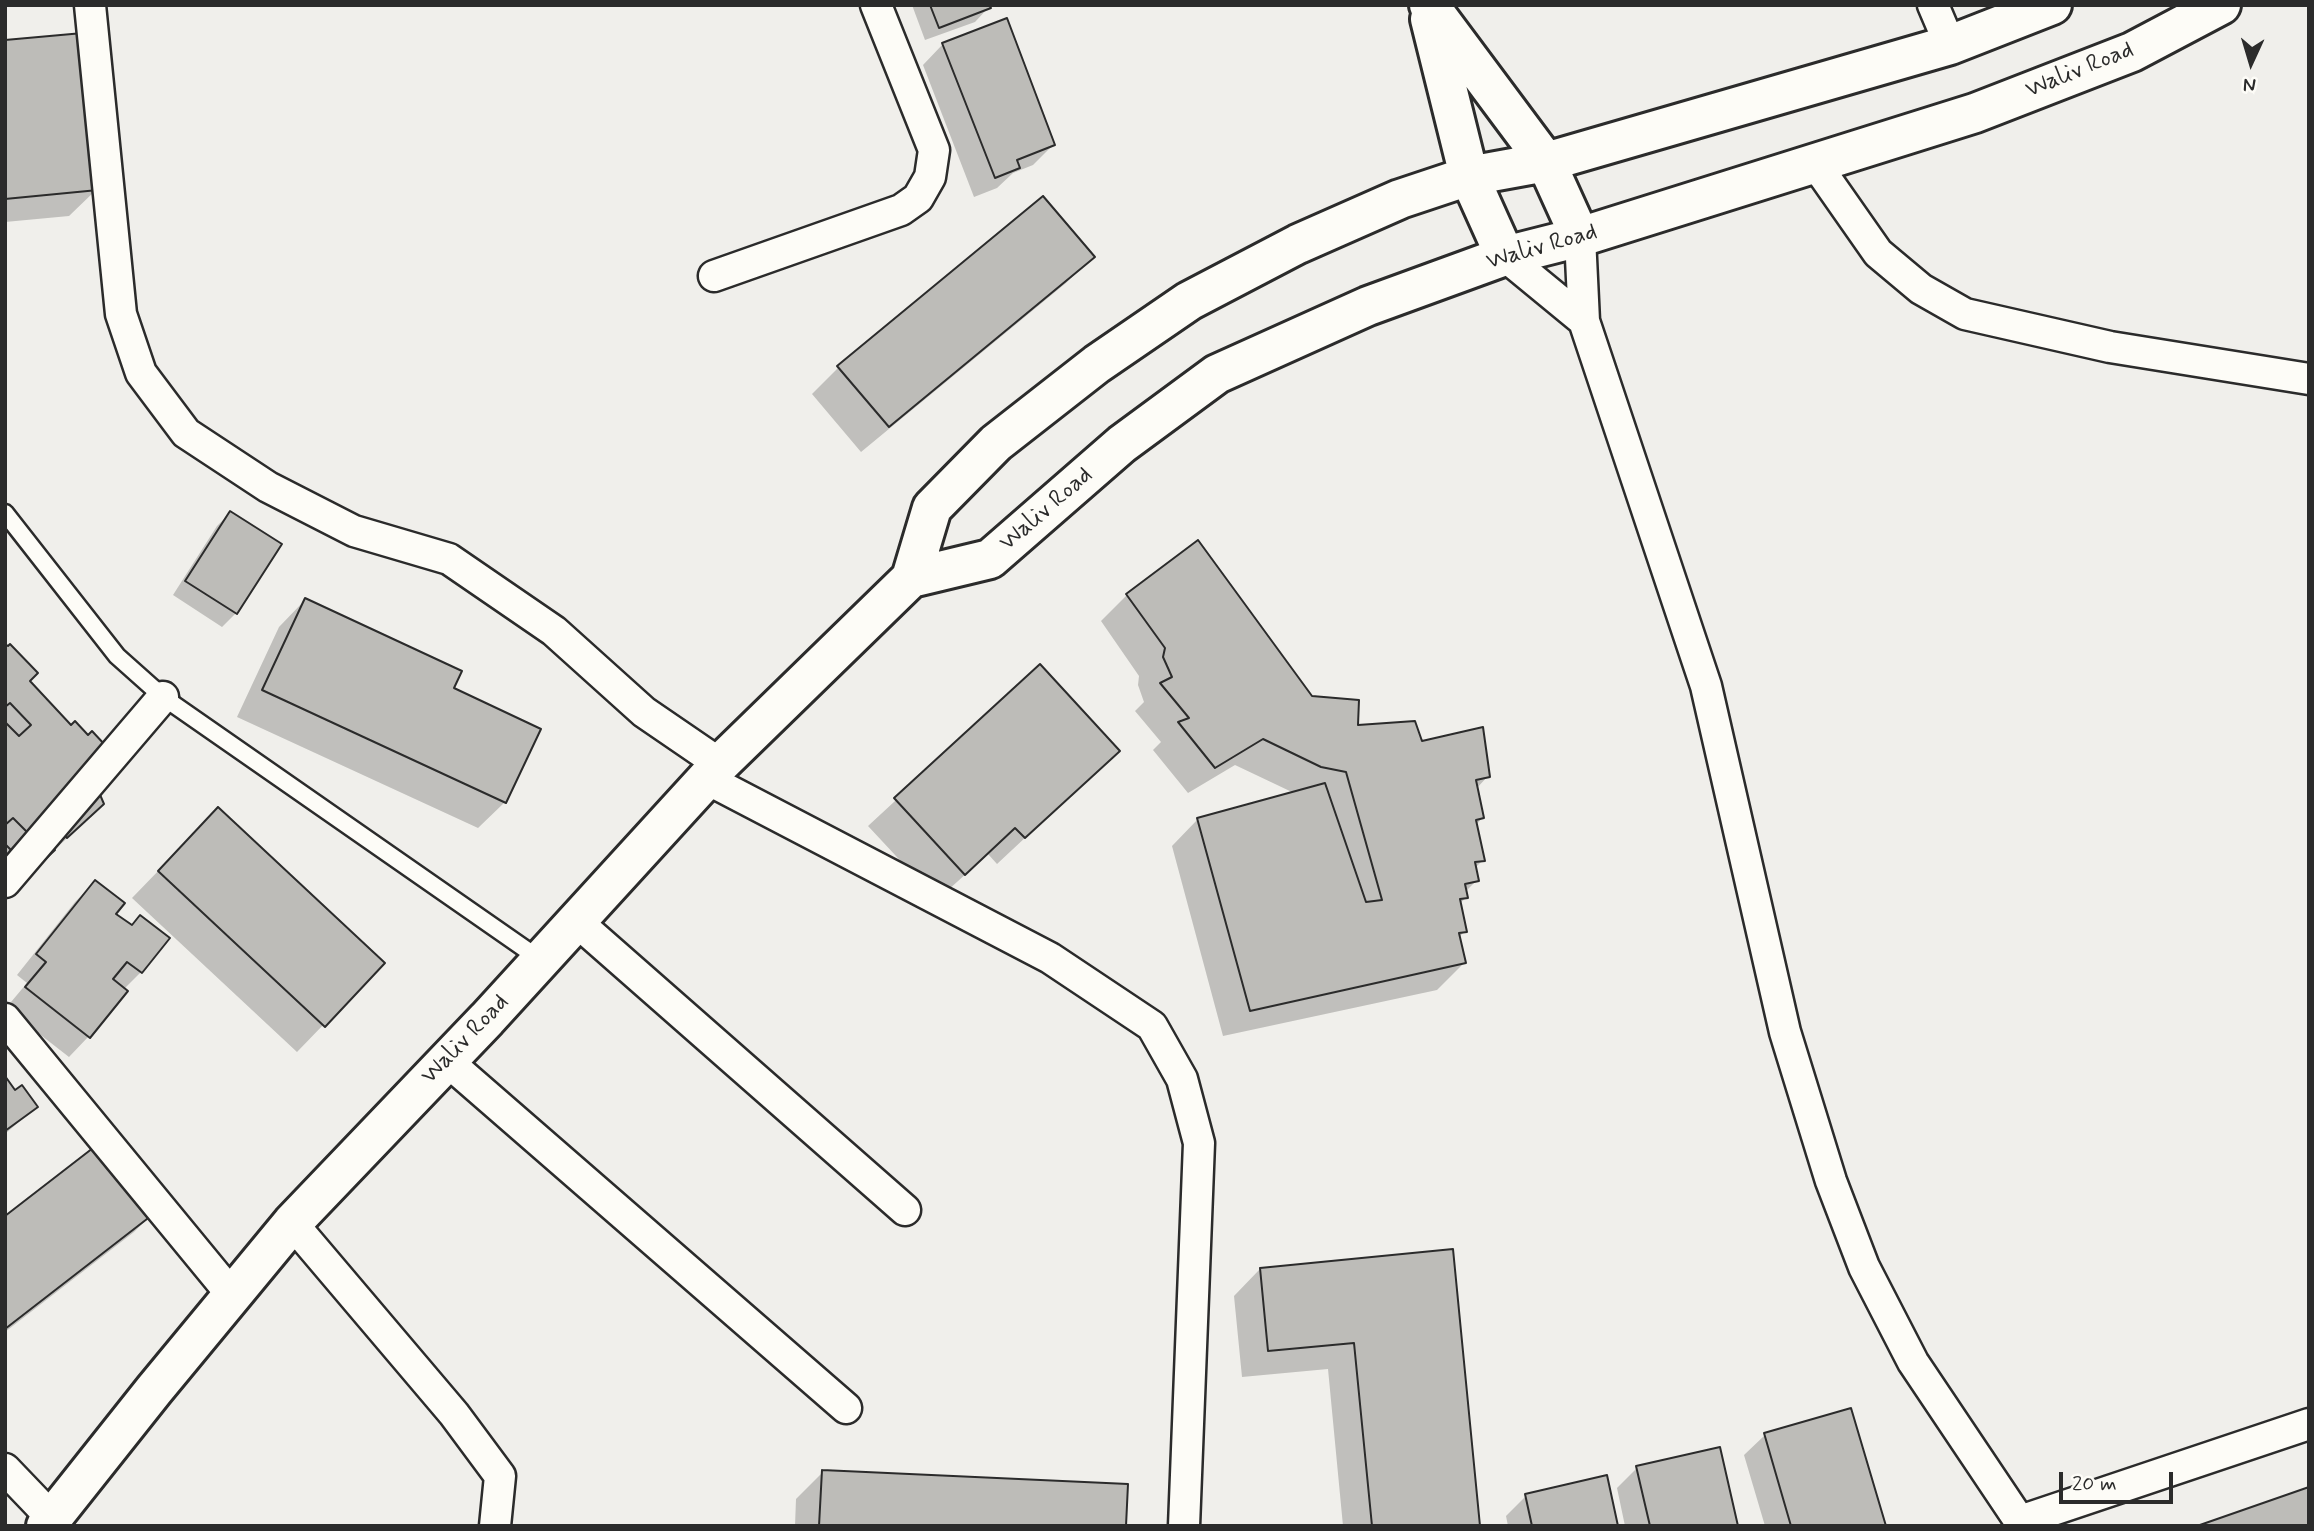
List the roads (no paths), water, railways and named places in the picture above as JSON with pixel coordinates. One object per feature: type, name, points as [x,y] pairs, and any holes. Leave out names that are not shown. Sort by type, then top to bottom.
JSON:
[{"type":"main road","points":[[1428,5],[1546,162],[1580,237]]},
{"type":"main road","points":[[1428,5],[1469,176],[1505,256]]},
{"type":"main road","name":"Waliv Road","points":[[49,1522],[292,1223],[447,1061],[713,771],[911,578],[932,508],[996,443],[1097,364],[1189,301],[1298,244],[1400,199],[1469,176],[1546,162],[1950,45],[2052,5]]},
{"type":"main road","name":"Waliv Road","points":[[911,578],[990,559],[1122,444],[1217,374],[1368,306],[1505,256],[1580,237],[1975,113],[2132,52],[2221,5]]},
{"type":"street","points":[[90,5],[121,314],[141,373],[186,433],[268,487],[354,531],[449,559],[554,631],[713,771],[1050,958],[1152,1026],[1182,1079],[1199,1143],[1184,1526]]},
{"type":"street","points":[[714,276],[901,210],[918,198],[930,177],[934,150],[876,5]]},
{"type":"street","points":[[1933,5],[1950,45]]},
{"type":"street","points":[[1815,163],[1878,253],[1921,289],[1965,314],[2110,347],[2309,379]]},
{"type":"street","points":[[1580,237],[1584,321],[1706,686],[1785,1032],[1831,1181],[1864,1267],[1913,1362],[2022,1523],[2309,1424]]},
{"type":"street","points":[[1505,256],[1584,321]]},
{"type":"street","points":[[5,882],[163,697]]},
{"type":"street","points":[[576,921],[905,1210]]},
{"type":"street","points":[[5,1019],[232,1295]]},
{"type":"street","points":[[447,1061],[846,1408]]},
{"type":"street","points":[[292,1223],[454,1414],[500,1476],[495,1526]]},
{"type":"street","points":[[5,1469],[49,1522]]},
{"type":"lane","points":[[5,513],[117,656],[163,697],[541,960]]}]
